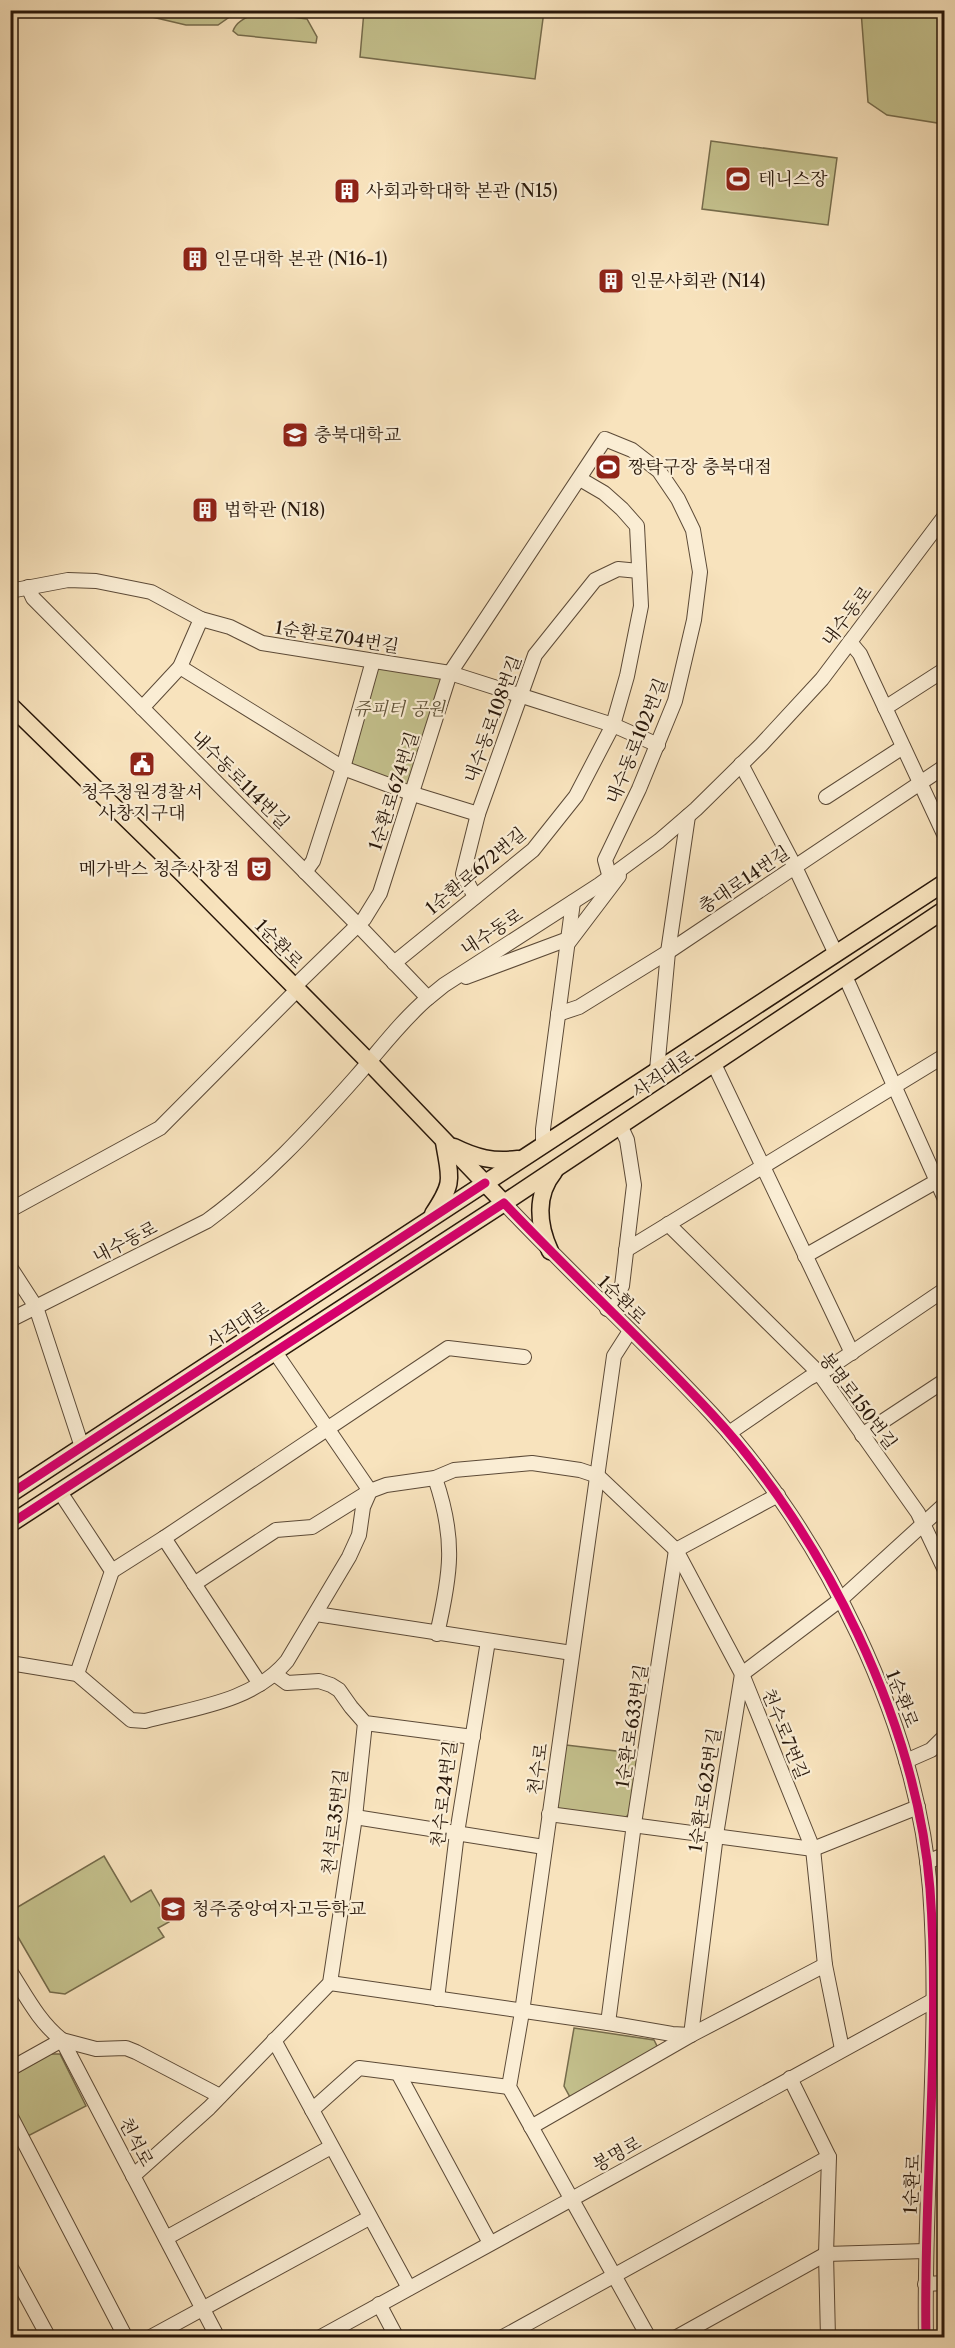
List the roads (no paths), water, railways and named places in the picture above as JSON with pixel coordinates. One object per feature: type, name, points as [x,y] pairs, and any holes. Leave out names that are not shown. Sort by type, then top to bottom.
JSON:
[{"type":"main road","name":"1순환로","points":[[10,705],[184,875],[369,1062],[504,1203]]},
{"type":"main road","name":"사직대로","points":[[10,1494],[945,883]]},
{"type":"main road","name":"사직대로","points":[[10,1524],[504,1203],[945,910]]},
{"type":"main road","points":[[444,1142],[486,1160],[522,1159]]},
{"type":"main road","points":[[430,1219],[449,1188],[450,1178],[444,1142]]},
{"type":"main road","points":[[550,1251],[541,1224],[542,1198],[546,1183],[553,1173],[567,1161]]},
{"type":"street","name":"1순환로674번길","points":[[10,1210],[160,1128],[364,919],[380,893],[450,673],[605,439]]},
{"type":"street","name":"내수동로102번길","points":[[605,439],[632,450],[659,471],[678,499],[693,530],[700,572],[687,656],[675,701],[658,745],[605,860],[610,878]]},
{"type":"street","name":"1순환로672번길","points":[[394,963],[533,850],[576,796],[612,725],[627,676],[641,606],[637,526],[610,498],[580,479]]},
{"type":"street","name":"내수동로","points":[[10,1320],[207,1221],[272,1167],[298,1142],[428,998],[610,878],[688,816],[822,679],[945,516]]},
{"type":"street","name":"내수동로108번길","points":[[475,897],[464,874],[478,814],[535,656],[595,580],[618,569],[639,571]]},
{"type":"street","name":"1순환로704번길","points":[[10,591],[68,580],[96,581],[152,592],[201,619],[230,627],[262,643],[450,673],[612,725],[658,745]]},
{"type":"street","name":"내수동로114번길","points":[[28,587],[33,598],[428,998]]},
{"type":"street","points":[[142,708],[180,668],[201,619]]},
{"type":"street","points":[[850,642],[860,654],[945,834]]},
{"type":"street","points":[[305,872],[314,861],[344,768],[373,661]]},
{"type":"street","points":[[180,668],[344,768],[413,794],[478,814]]},
{"type":"street","points":[[885,708],[945,670]]},
{"type":"street","points":[[826,797],[903,747]]},
{"type":"street","points":[[741,764],[795,867],[836,954]]},
{"type":"street","name":"충대로14번길","points":[[558,1014],[579,1007],[668,952],[945,767]]},
{"type":"street","points":[[657,1071],[668,952],[688,816]]},
{"type":"street","points":[[442,987],[568,941],[628,865]]},
{"type":"street","points":[[543,1145],[543,1129],[573,902]]},
{"type":"street","points":[[845,976],[895,1087],[941,1179],[945,1197]]},
{"type":"street","points":[[627,1250],[945,1056]]},
{"type":"street","points":[[714,1064],[852,1353]]},
{"type":"street","points":[[607,1309],[622,1286],[634,1185],[627,1140],[620,1125]]},
{"type":"street","points":[[806,1256],[941,1179]]},
{"type":"street","name":"1순환로","points":[[504,1203],[712,1413],[778,1495],[840,1600],[885,1698],[906,1761],[918,1807],[927,1862],[938,1972],[932,2001],[938,2118],[925,2251],[926,2337]]},
{"type":"street","name":"봉명로150번길","points":[[668,1224],[819,1373],[925,1524],[945,1568]]},
{"type":"street","points":[[10,1267],[36,1307],[82,1447]]},
{"type":"street","points":[[729,1433],[945,1290]]},
{"type":"street","name":"천수로","points":[[509,2087],[522,2012],[614,1356],[630,1332]]},
{"type":"street","points":[[77,1674],[112,1570],[164,1538],[448,1348],[524,1358]]},
{"type":"street","points":[[274,1352],[328,1427],[370,1491]]},
{"type":"street","points":[[862,1435],[945,1380]]},
{"type":"street","points":[[194,1584],[276,1530],[312,1527],[370,1491],[386,1485],[435,1478],[454,1470],[532,1463],[580,1470],[598,1476]]},
{"type":"street","name":"천수로7번길","points":[[598,1476],[676,1550],[742,1674],[813,1850],[825,1965],[842,2049]]},
{"type":"street","points":[[435,1478],[445,1508],[451,1564],[437,1634]]},
{"type":"street","points":[[10,1663],[77,1674],[131,1720],[145,1721],[242,1695],[276,1675],[287,1661],[349,1557],[359,1535],[363,1507],[370,1491]]},
{"type":"street","points":[[60,1492],[112,1570]]},
{"type":"street","points":[[676,1550],[778,1495]]},
{"type":"street","points":[[742,1674],[840,1600],[945,1505]]},
{"type":"street","points":[[164,1538],[260,1684]]},
{"type":"street","name":"1순환로633번길","points":[[608,2022],[634,1824],[676,1550]]},
{"type":"street","points":[[316,1614],[572,1653]]},
{"type":"street","points":[[473,1737],[488,1641]]},
{"type":"street","name":"1순환로625번길","points":[[691,2035],[716,1835],[742,1674]]},
{"type":"street","points":[[276,1675],[287,1683],[319,1681],[331,1685],[339,1690],[365,1723]]},
{"type":"street","name":"천수로24번길","points":[[365,1723],[473,1737],[437,1999]]},
{"type":"street","name":"천석로35번길","points":[[330,1983],[355,1817],[365,1723]]},
{"type":"street","points":[[906,1761],[931,1750],[945,1737]]},
{"type":"street","points":[[549,1814],[813,1850],[918,1807]]},
{"type":"street","points":[[355,1817],[544,1847]]},
{"type":"street","points":[[927,1862],[945,1855]]},
{"type":"street","points":[[932,1926],[945,1936]]},
{"type":"street","points":[[531,2127],[691,2035],[825,1965]]},
{"type":"street","name":"천석로","points":[[10,1971],[49,2030],[62,2040],[218,2337]]},
{"type":"street","points":[[133,2176],[220,2096],[330,1983],[691,2035]]},
{"type":"street","name":"봉명로","points":[[319,2337],[932,2001],[945,1990]]},
{"type":"street","points":[[10,2069],[62,2040],[96,2049],[126,2048],[220,2096]]},
{"type":"street","points":[[274,2040],[409,2288]]},
{"type":"street","points":[[312,2110],[359,2068],[509,2087],[649,2337]]},
{"type":"street","points":[[398,2073],[490,2243]]},
{"type":"street","points":[[790,2078],[829,2157],[826,2254],[828,2337]]},
{"type":"street","points":[[10,2115],[126,2337]]},
{"type":"street","points":[[166,2238],[331,2147]]},
{"type":"street","points":[[501,2337],[829,2157]]},
{"type":"street","points":[[149,2337],[369,2218]]},
{"type":"street","points":[[675,2337],[826,2254],[925,2251]]},
{"type":"street","points":[[10,2266],[49,2337]]},
{"type":"street","points":[[925,2284],[945,2283]]},
{"type":"street","points":[[379,2304],[397,2337]]},
{"type":"place","name":"테니스장","points":[[738,179]]},
{"type":"place","name":"사회과학대학 본관 (N15)","points":[[347,191]]},
{"type":"place","name":"인문대학 본관 (N16-1)","points":[[195,259]]},
{"type":"place","name":"인문사회관 (N14)","points":[[611,281]]},
{"type":"place","name":"충북대학교","points":[[295,435]]},
{"type":"place","name":"짱탁구장 충북대점","points":[[608,467]]},
{"type":"place","name":"법학관 (N18)","points":[[205,510]]},
{"type":"place","name":"청주청원경찰서 사창지구대","points":[[142,764]]},
{"type":"place","name":"메가박스 청주사창점","points":[[259,869]]},
{"type":"place","name":"청주중앙여자고등학교","points":[[173,1909]]},
{"type":"park label","name":"쥬피터 공원","points":[[399,709]]}]
